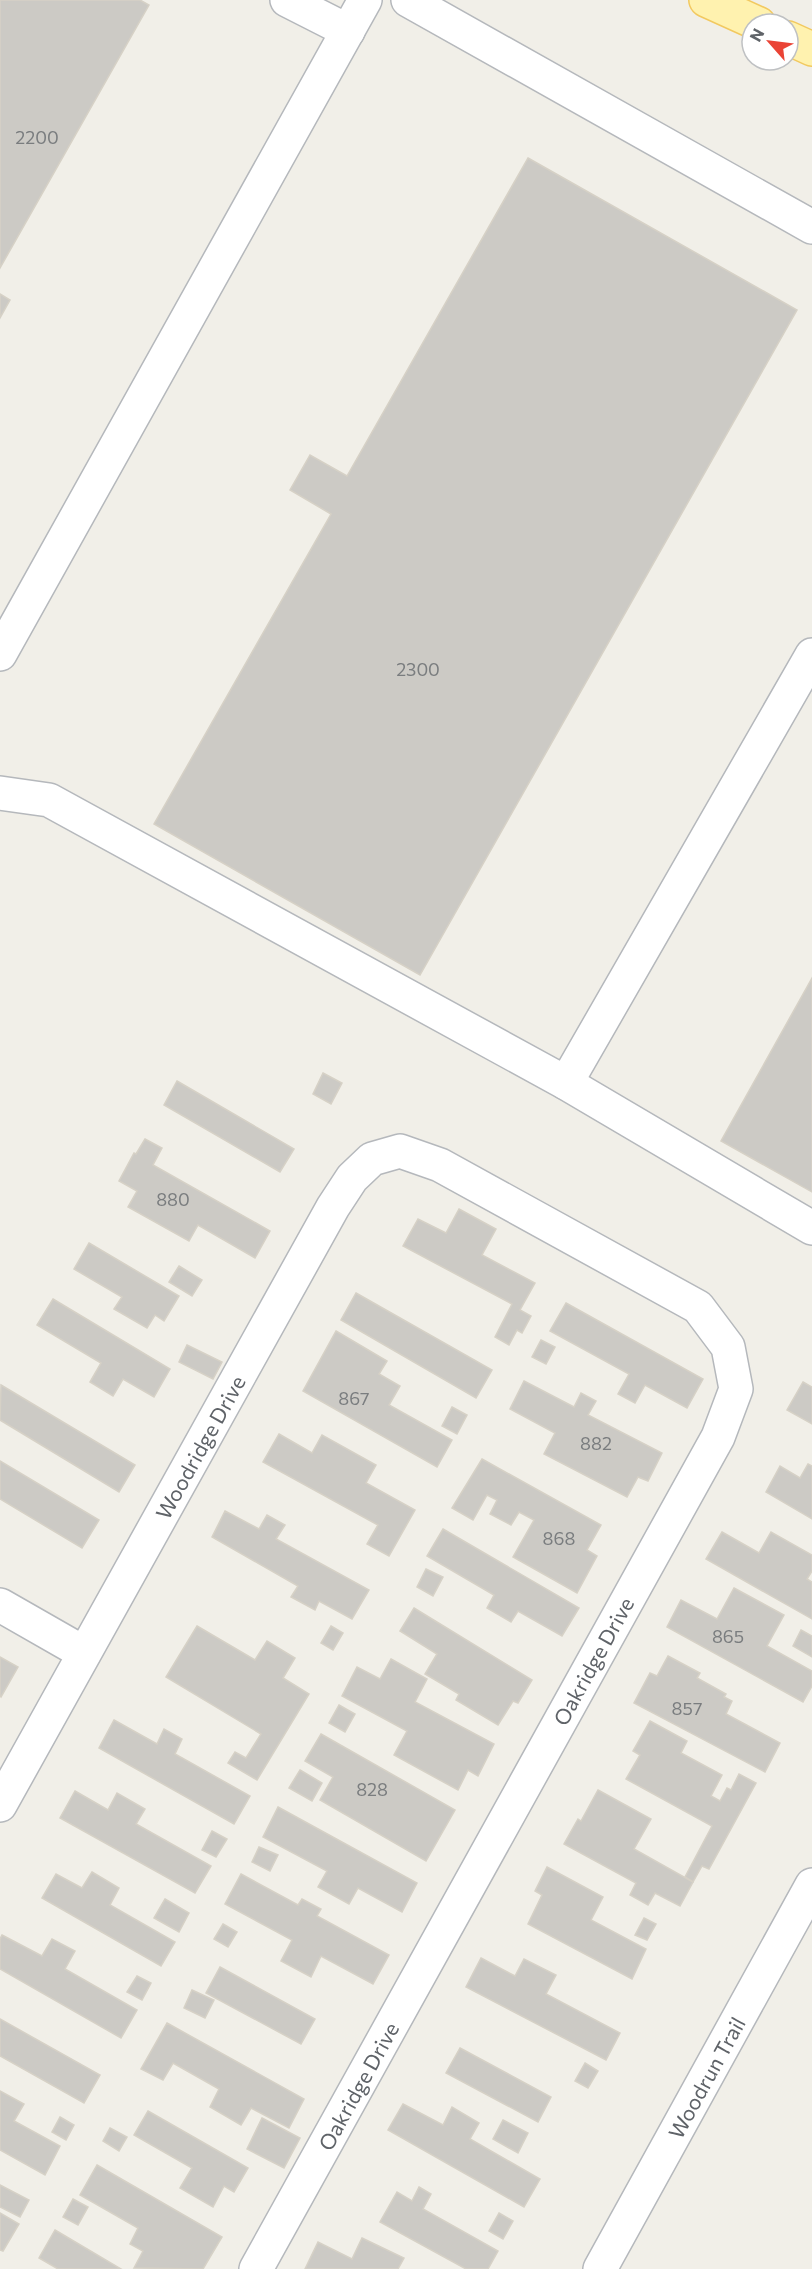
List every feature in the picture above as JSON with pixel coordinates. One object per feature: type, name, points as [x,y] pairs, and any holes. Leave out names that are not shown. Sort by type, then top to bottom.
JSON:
[{"type":"main road","points":[[706,0],[745,12]]},
{"type":"street","points":[[287,0],[348,31]]},
{"type":"street","points":[[0,654],[365,0]]},
{"type":"street","points":[[408,0],[812,227]]},
{"type":"street","points":[[566,1083],[812,656]]},
{"type":"street","points":[[0,793],[49,800],[566,1083],[812,1228]]},
{"type":"street","name":"Woodridge Drive","points":[[0,1805],[327,1217],[352,1178],[372,1159],[400,1151],[440,1165]]},
{"type":"street","name":"Oakridge Drive","points":[[256,2269],[718,1437],[736,1389],[728,1347],[698,1307],[440,1165]]},
{"type":"street","points":[[0,1605],[84,1653]]},
{"type":"street","name":"Woodrun Trail","points":[[600,2269],[812,1885]]},
{"type":"building","points":[[0,0],[140,0],[149,5],[0,268]]},
{"type":"building","points":[[528,158],[797,310],[420,975],[154,824],[331,514],[290,490],[310,455],[347,476]]},
{"type":"building","points":[[0,294],[10,300],[0,318]]},
{"type":"building","points":[[812,978],[812,1192],[721,1141]]},
{"type":"building","points":[[323,1073],[342,1083],[331,1104],[313,1094]]},
{"type":"building","points":[[177,1081],[294,1149],[280,1172],[164,1105]]},
{"type":"building","points":[[145,1139],[162,1148],[153,1165],[270,1231],[255,1258],[198,1225],[189,1241],[128,1207],[137,1191],[119,1181],[134,1153],[136,1154]]},
{"type":"building","points":[[459,1209],[496,1229],[482,1255],[535,1283],[520,1310],[531,1316],[522,1333],[517,1330],[509,1345],[495,1337],[512,1304],[403,1246],[418,1219],[446,1233]]},
{"type":"building","points":[[89,1243],[179,1296],[164,1321],[155,1315],[147,1328],[114,1309],[122,1297],[74,1269]]},
{"type":"building","points":[[179,1266],[202,1280],[192,1296],[169,1282]]},
{"type":"building","points":[[356,1293],[492,1370],[476,1398],[341,1320]]},
{"type":"building","points":[[53,1299],[170,1369],[154,1397],[123,1379],[113,1396],[90,1382],[101,1363],[37,1325]]},
{"type":"building","points":[[566,1303],[703,1379],[687,1408],[645,1385],[635,1403],[618,1394],[629,1374],[550,1331]]},
{"type":"building","points":[[336,1331],[387,1361],[379,1374],[400,1386],[389,1405],[452,1440],[437,1467],[303,1391]]},
{"type":"building","points":[[541,1340],[555,1347],[546,1364],[532,1357]]},
{"type":"building","points":[[187,1345],[222,1362],[213,1379],[179,1362]]},
{"type":"building","points":[[524,1381],[574,1407],[581,1393],[596,1401],[588,1415],[662,1453],[648,1481],[638,1477],[627,1497],[544,1454],[555,1433],[510,1409]]},
{"type":"building","points":[[803,1382],[812,1387],[812,1424],[787,1410]]},
{"type":"building","points":[[1,1385],[135,1465],[119,1492],[0,1420]]},
{"type":"building","points":[[452,1407],[467,1415],[457,1434],[442,1426]]},
{"type":"building","points":[[279,1434],[312,1453],[322,1435],[376,1465],[366,1483],[415,1510],[389,1556],[367,1544],[378,1525],[263,1462]]},
{"type":"building","points":[[482,1459],[601,1525],[587,1550],[597,1556],[577,1593],[513,1557],[534,1520],[519,1512],[511,1525],[490,1514],[497,1500],[487,1495],[473,1520],[452,1508]]},
{"type":"building","points":[[0,1461],[99,1520],[82,1548],[0,1499]]},
{"type":"building","points":[[808,1464],[812,1466],[812,1519],[766,1492],[780,1466],[800,1478]]},
{"type":"building","points":[[225,1511],[259,1529],[267,1515],[285,1525],[276,1539],[369,1590],[352,1619],[319,1601],[315,1610],[291,1597],[298,1586],[212,1537]]},
{"type":"building","points":[[443,1529],[579,1608],[562,1636],[518,1611],[511,1622],[487,1608],[494,1595],[427,1556]]},
{"type":"building","points":[[722,1532],[759,1553],[771,1532],[812,1555],[812,1571],[807,1579],[812,1582],[812,1619],[706,1559]]},
{"type":"building","points":[[426,1569],[443,1577],[433,1596],[417,1587]]},
{"type":"building","points":[[734,1588],[784,1615],[767,1646],[812,1671],[812,1686],[803,1702],[667,1627],[681,1600],[717,1619]]},
{"type":"building","points":[[414,1608],[532,1680],[518,1703],[513,1701],[498,1725],[456,1700],[459,1694],[425,1674],[437,1654],[400,1631]]},
{"type":"building","points":[[197,1626],[255,1660],[267,1641],[295,1658],[283,1678],[309,1694],[257,1780],[228,1763],[235,1752],[246,1758],[261,1734],[166,1677]]},
{"type":"building","points":[[331,1626],[343,1633],[333,1650],[321,1643]]},
{"type":"building","points":[[801,1630],[812,1636],[812,1657],[793,1646]]},
{"type":"building","points":[[668,1656],[700,1673],[697,1678],[726,1694],[724,1697],[732,1701],[726,1714],[780,1743],[765,1772],[634,1703],[650,1673],[657,1676]]},
{"type":"building","points":[[0,1657],[18,1667],[1,1697],[0,1696]]},
{"type":"building","points":[[391,1659],[427,1679],[415,1702],[494,1744],[478,1776],[468,1770],[458,1790],[394,1755],[407,1731],[342,1696],[357,1667],[380,1679]]},
{"type":"building","points":[[339,1705],[355,1714],[345,1732],[329,1723]]},
{"type":"building","points":[[114,1720],[157,1744],[164,1729],[182,1739],[175,1754],[250,1796],[234,1824],[99,1748]]},
{"type":"building","points":[[650,1721],[687,1741],[681,1753],[722,1775],[711,1796],[720,1801],[727,1788],[731,1790],[739,1774],[756,1783],[709,1869],[702,1866],[693,1882],[685,1877],[712,1826],[626,1779],[640,1755],[633,1751]]},
{"type":"building","points":[[321,1734],[455,1810],[426,1861],[320,1800],[333,1777],[305,1761]]},
{"type":"building","points":[[300,1770],[322,1783],[312,1801],[289,1788]]},
{"type":"building","points":[[598,1790],[651,1819],[634,1849],[693,1882],[680,1906],[655,1893],[648,1905],[630,1895],[636,1883],[564,1844],[578,1819],[581,1821]]},
{"type":"building","points":[[75,1791],[108,1810],[117,1793],[145,1809],[136,1824],[211,1866],[195,1893],[60,1818]]},
{"type":"building","points":[[278,1807],[417,1883],[402,1912],[358,1888],[349,1904],[318,1887],[327,1871],[263,1837]]},
{"type":"building","points":[[212,1831],[227,1839],[216,1857],[202,1850]]},
{"type":"building","points":[[259,1847],[278,1855],[270,1871],[252,1862]]},
{"type":"building","points":[[547,1867],[603,1897],[591,1920],[646,1949],[632,1979],[528,1924],[542,1895],[535,1891]]},
{"type":"building","points":[[92,1872],[119,1888],[110,1905],[175,1942],[161,1966],[42,1898],[56,1874],[82,1888]]},
{"type":"building","points":[[241,1874],[298,1905],[302,1899],[321,1909],[317,1916],[389,1955],[373,1984],[321,1956],[311,1977],[281,1961],[292,1940],[225,1904]]},
{"type":"building","points":[[165,1899],[189,1913],[179,1932],[154,1918]]},
{"type":"building","points":[[644,1918],[656,1924],[647,1940],[635,1935]]},
{"type":"building","points":[[223,1924],[237,1932],[228,1947],[214,1939]]},
{"type":"building","points":[[2,1935],[42,1956],[52,1939],[75,1951],[65,1969],[137,2010],[121,2038],[0,1969]]},
{"type":"building","points":[[481,1958],[515,1976],[524,1959],[556,1975],[546,1994],[620,2033],[606,2060],[466,1987]]},
{"type":"building","points":[[220,1967],[315,2019],[301,2044],[206,1993]]},
{"type":"building","points":[[137,1976],[151,1983],[142,2000],[127,1992]]},
{"type":"building","points":[[192,1990],[214,2000],[205,2018],[184,2008]]},
{"type":"building","points":[[0,2019],[100,2075],[84,2103],[0,2056]]},
{"type":"building","points":[[167,2023],[304,2099],[289,2128],[251,2108],[241,2125],[210,2107],[219,2089],[173,2063],[163,2080],[141,2069]]},
{"type":"building","points":[[460,2048],[551,2097],[538,2122],[446,2073]]},
{"type":"building","points":[[585,2063],[598,2071],[588,2088],[575,2081]]},
{"type":"building","points":[[0,2091],[24,2104],[14,2121],[60,2146],[45,2175],[0,2150]]},
{"type":"building","points":[[403,2104],[443,2125],[452,2107],[479,2123],[470,2139],[540,2179],[524,2207],[388,2130]]},
{"type":"building","points":[[148,2111],[248,2168],[234,2192],[224,2186],[213,2207],[180,2188],[192,2168],[134,2135]]},
{"type":"building","points":[[60,2117],[74,2125],[66,2140],[52,2132]]},
{"type":"building","points":[[262,2118],[300,2138],[284,2168],[247,2149]]},
{"type":"building","points":[[503,2120],[528,2133],[518,2153],[493,2139]]},
{"type":"building","points":[[110,2128],[127,2137],[119,2151],[103,2141]]},
{"type":"building","points":[[97,2165],[222,2237],[203,2269],[134,2268],[143,2251],[130,2244],[138,2228],[80,2195]]},
{"type":"building","points":[[0,2185],[29,2200],[20,2217],[0,2207]]},
{"type":"building","points":[[419,2187],[431,2194],[423,2209],[498,2251],[488,2269],[466,2269],[380,2222],[397,2192],[412,2201]]},
{"type":"building","points":[[73,2199],[88,2207],[78,2225],[63,2217]]},
{"type":"building","points":[[0,2213],[19,2224],[3,2251],[0,2250]]},
{"type":"building","points":[[499,2213],[513,2221],[503,2239],[489,2231]]},
{"type":"building","points":[[55,2230],[121,2269],[58,2269],[39,2258]]},
{"type":"building","points":[[362,2238],[404,2258],[398,2269],[305,2269],[318,2242],[352,2259]]}]
